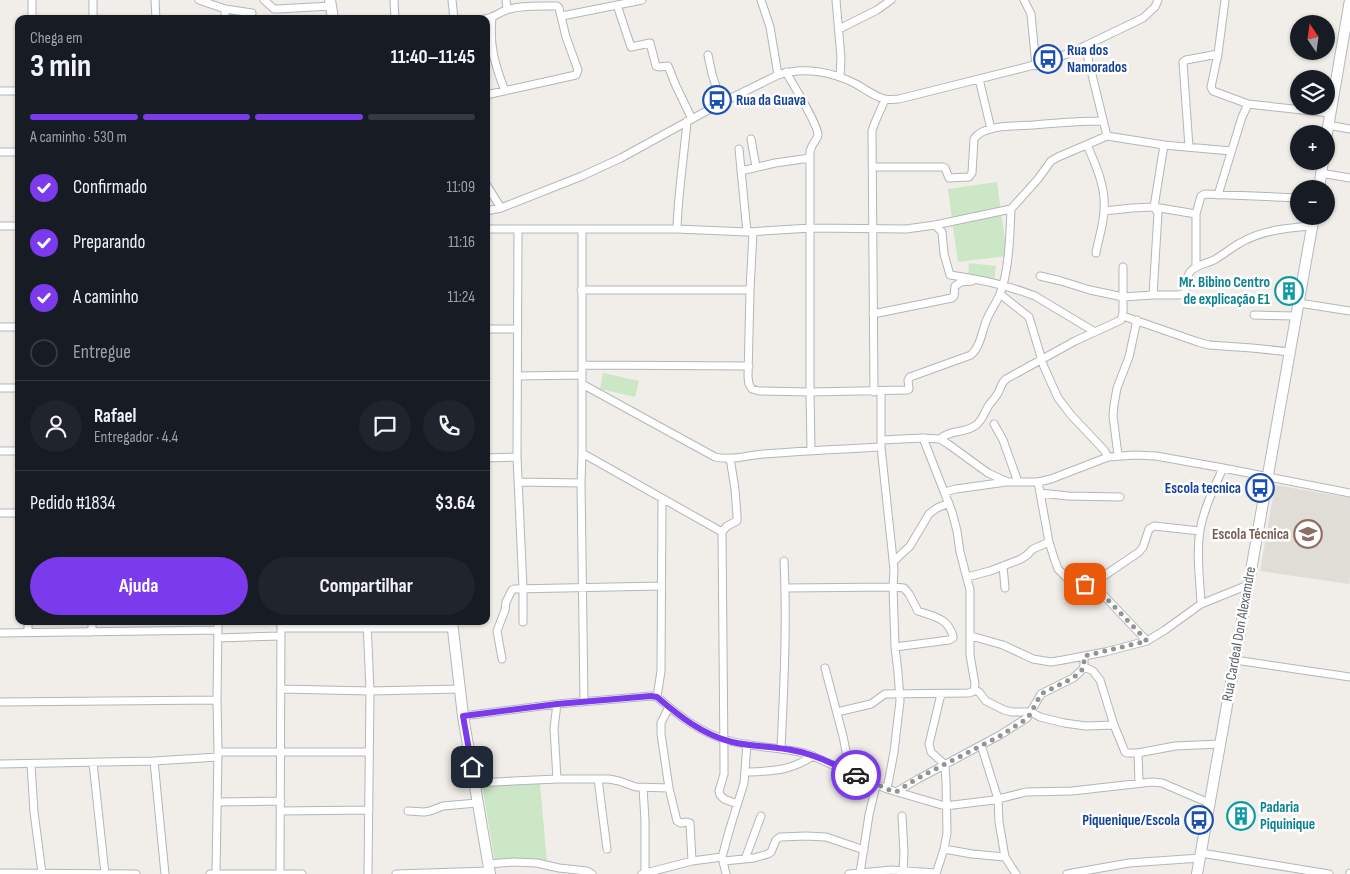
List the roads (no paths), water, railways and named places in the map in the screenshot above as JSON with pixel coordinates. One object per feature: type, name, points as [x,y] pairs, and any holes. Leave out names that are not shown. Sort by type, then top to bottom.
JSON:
[{"type":"main road","points":[[1335,85],[1350,0]]},
{"type":"main road","points":[[1328,125],[1330,115]]},
{"type":"main road","points":[[1320,180],[1322,170]]},
{"type":"main road","name":"Rua Cardeal Don Alexamdre","points":[[1197,874],[1312,225]]},
{"type":"main road","points":[[452,625],[463,716],[489,870]]},
{"type":"street","points":[[32,0],[32,15]]},
{"type":"street","points":[[93,0],[93,15]]},
{"type":"street","points":[[156,0],[156,15]]},
{"type":"street","points":[[199,0],[225,9],[252,13]]},
{"type":"street","points":[[264,0],[274,9],[330,3]]},
{"type":"street","points":[[394,0],[395,15]]},
{"type":"street","points":[[452,0],[454,15]]},
{"type":"street","points":[[506,0],[507,9]]},
{"type":"street","points":[[562,16],[642,0]]},
{"type":"street","points":[[761,0],[770,27],[778,75]]},
{"type":"street","points":[[836,0],[841,58],[840,77]]},
{"type":"street","points":[[839,29],[877,10],[891,0]]},
{"type":"street","points":[[490,211],[602,167],[721,103],[786,72],[816,71],[840,77],[885,99],[899,98],[1036,66],[1050,61],[1143,18],[1155,7],[1158,0]]},
{"type":"street","points":[[1225,0],[1218,54],[1211,87],[1213,91],[1248,104],[1290,109]]},
{"type":"street","points":[[1027,2],[1033,26],[1036,66]]},
{"type":"street","points":[[617,5],[631,47],[650,43],[656,66],[668,66],[689,120],[678,199],[677,228]]},
{"type":"street","points":[[490,17],[507,9],[557,6],[562,16],[566,37],[578,73],[490,94]]},
{"type":"street","points":[[225,9],[225,15]]},
{"type":"street","points":[[490,25],[495,67],[505,91]]},
{"type":"street","points":[[1085,46],[1107,136]]},
{"type":"street","points":[[1189,147],[1183,62],[1218,54]]},
{"type":"street","points":[[708,55],[721,103]]},
{"type":"street","points":[[786,72],[818,133],[811,147],[810,158],[810,392],[812,450]]},
{"type":"street","points":[[979,79],[991,129]]},
{"type":"street","points":[[0,91],[15,91]]},
{"type":"street","points":[[885,99],[872,131],[873,314],[881,444],[894,576],[895,647],[900,694],[894,752],[887,789]]},
{"type":"street","points":[[1218,195],[1248,104]]},
{"type":"street","points":[[873,167],[943,167],[946,168],[949,178],[969,177],[972,173],[974,139],[976,136],[991,129],[1103,120]]},
{"type":"street","points":[[1335,126],[1350,129]]},
{"type":"street","points":[[490,229],[677,228],[750,232],[811,228],[906,228],[935,225],[1012,209],[1058,157],[1107,136],[1164,145],[1231,151]]},
{"type":"street","points":[[751,139],[756,167]]},
{"type":"street","points":[[1153,294],[1158,213],[1154,207],[1164,145]]},
{"type":"street","points":[[1087,146],[1099,175],[1103,191],[1104,211],[1096,253]]},
{"type":"street","points":[[739,149],[750,232],[749,384],[752,389],[759,391],[908,390],[908,380],[910,377],[974,353],[987,318],[1003,285],[1012,209]]},
{"type":"street","points":[[0,152],[15,152]]},
{"type":"street","points":[[741,171],[810,158]]},
{"type":"street","points":[[1321,174],[1350,178]]},
{"type":"street","points":[[490,191],[500,208]]},
{"type":"street","points":[[1196,267],[1196,214],[1201,196],[1205,194],[1290,198]]},
{"type":"street","points":[[1104,211],[1154,207],[1196,214]]},
{"type":"street","points":[[935,225],[942,232],[944,254],[950,275],[1003,285],[1035,296],[1095,332]]},
{"type":"street","points":[[1040,276],[1097,292],[1123,297],[1183,294],[1186,291],[1190,271],[1196,267],[1224,255],[1241,242],[1296,225]]},
{"type":"street","points":[[0,226],[15,226]]},
{"type":"street","points":[[518,228],[517,457],[523,622]]},
{"type":"street","points":[[582,228],[581,483],[584,701]]},
{"type":"street","points":[[940,439],[947,433],[969,429],[979,423],[1006,379],[1075,341],[1117,322],[1123,316],[1123,267]]},
{"type":"street","points":[[873,314],[952,298],[957,284],[982,280]]},
{"type":"street","points":[[581,290],[750,290]]},
{"type":"street","points":[[1000,294],[1029,318],[1042,360],[1058,398],[1108,457]]},
{"type":"street","points":[[1299,303],[1350,311]]},
{"type":"street","points":[[1254,315],[1296,316]]},
{"type":"street","points":[[1123,316],[1209,345],[1290,352]]},
{"type":"street","points":[[1118,455],[1113,416],[1114,404],[1129,357],[1137,320]]},
{"type":"street","points":[[0,327],[15,327]]},
{"type":"street","points":[[490,329],[517,329]]},
{"type":"street","points":[[582,365],[749,366]]},
{"type":"street","points":[[518,376],[582,375]]},
{"type":"street","points":[[582,384],[714,457],[723,459],[758,454],[881,444],[923,438],[940,439],[988,473],[1008,482]]},
{"type":"street","points":[[0,388],[15,388]]},
{"type":"street","points":[[994,424],[1003,440],[1018,482]]},
{"type":"street","points":[[923,438],[949,503],[970,590],[970,656],[975,684],[974,690]]},
{"type":"street","points":[[0,451],[15,451]]},
{"type":"street","points":[[582,453],[722,532]]},
{"type":"street","points":[[945,492],[1008,482],[1038,482],[1118,455],[1156,456],[1350,493]]},
{"type":"street","points":[[490,458],[517,457]]},
{"type":"street","points":[[730,458],[735,489],[737,521],[727,526],[722,532],[724,774],[720,795],[724,800],[737,804]]},
{"type":"street","points":[[1202,604],[1199,549],[1200,530],[1204,512],[1223,468]]},
{"type":"street","points":[[518,482],[581,483]]},
{"type":"street","points":[[1038,482],[1049,542],[1058,569],[1070,581],[1076,583],[1092,583],[1139,552],[1151,527],[1200,530]]},
{"type":"street","points":[[1040,493],[1068,496],[1120,497]]},
{"type":"street","points":[[657,697],[661,671],[662,499]]},
{"type":"street","points":[[893,562],[910,546],[929,514],[949,503]]},
{"type":"street","points":[[0,513],[15,513]]},
{"type":"street","points":[[967,577],[990,571],[1021,559],[1032,549],[1049,542]]},
{"type":"street","points":[[781,748],[785,651],[784,561]]},
{"type":"street","points":[[1003,566],[1005,588]]},
{"type":"street","points":[[1092,583],[1147,641]]},
{"type":"street","points":[[971,636],[1003,645],[1044,662],[1056,662],[1147,641],[1202,604],[1248,585]]},
{"type":"street","points":[[502,660],[497,635],[498,626],[505,610],[506,602],[514,589],[661,586]]},
{"type":"street","points":[[785,588],[904,588],[918,611],[942,620],[951,629],[953,636],[949,640],[895,647]]},
{"type":"street","points":[[28,625],[28,632]]},
{"type":"street","points":[[92,625],[92,632]]},
{"type":"street","points":[[152,625],[152,631]]},
{"type":"street","points":[[216,874],[218,625]]},
{"type":"street","points":[[367,625],[370,691],[368,874]]},
{"type":"street","points":[[218,638],[281,628],[452,625]]},
{"type":"street","points":[[280,874],[281,628]]},
{"type":"street","points":[[0,633],[218,630]]},
{"type":"street","points":[[896,792],[918,778],[945,766],[980,745],[1000,736],[1028,718],[1041,694],[1073,678],[1081,671],[1084,667],[1084,656]]},
{"type":"street","points":[[1235,660],[1350,677]]},
{"type":"street","points":[[1084,667],[1093,671],[1100,680],[1114,726],[1127,754],[1175,746],[1220,744]]},
{"type":"street","points":[[825,668],[847,751],[850,772]]},
{"type":"street","points":[[281,689],[370,691],[460,689]]},
{"type":"street","points":[[837,712],[871,704],[885,694],[968,693],[974,690]]},
{"type":"street","points":[[974,690],[979,692],[986,701],[1004,710],[1031,712],[1040,717],[1064,723],[1086,726],[1114,726]]},
{"type":"street","points":[[849,874],[882,870],[936,873],[944,849],[946,833],[945,766],[929,748],[941,694]]},
{"type":"street","points":[[463,716],[584,701],[647,696],[657,697],[687,721],[723,740],[796,750],[876,785],[946,806],[970,804],[1026,792],[1072,792],[1152,782],[1162,783],[1209,803]]},
{"type":"street","points":[[0,702],[216,700]]},
{"type":"street","points":[[557,704],[554,728],[557,780]]},
{"type":"street","points":[[669,707],[662,719],[662,743],[669,788],[677,821],[690,823],[692,860]]},
{"type":"street","points":[[726,874],[723,859],[744,783],[746,744]]},
{"type":"street","points":[[980,745],[998,799],[999,822],[1005,857],[1016,874]]},
{"type":"street","points":[[0,764],[31,765],[154,761],[280,751],[369,752]]},
{"type":"street","points":[[1138,753],[1139,783]]},
{"type":"street","points":[[746,772],[789,768],[813,756]]},
{"type":"street","points":[[154,761],[165,874]]},
{"type":"street","points":[[93,763],[105,874]]},
{"type":"street","points":[[31,765],[34,812],[42,873]]},
{"type":"street","points":[[474,783],[598,779],[619,781],[636,788],[669,788]]},
{"type":"street","points":[[598,779],[607,849]]},
{"type":"street","points":[[860,872],[876,785]]},
{"type":"street","points":[[643,788],[645,820],[644,874],[692,860],[754,858],[771,852],[776,840],[780,837],[826,837],[864,850]]},
{"type":"street","points":[[217,802],[281,801]]},
{"type":"street","points":[[408,811],[424,812],[443,806],[477,803]]},
{"type":"street","points":[[281,811],[368,810]]},
{"type":"street","points":[[745,859],[761,816]]},
{"type":"street","points":[[902,816],[904,853],[902,871]]},
{"type":"street","points":[[944,849],[1005,857]]},
{"type":"street","points":[[1067,874],[1129,863],[1200,855],[1329,874]]},
{"type":"street","points":[[396,874],[489,870],[513,862],[537,863],[587,871],[592,874]]},
{"type":"street","points":[[0,873],[136,874]]},
{"type":"street","points":[[210,874],[302,874]]},
{"type":"place","name":"Rua dos Namorados","points":[[1048,59]]},
{"type":"place","name":"Rua da Guava","points":[[717,100]]},
{"type":"place","name":"Mr. Bibino Centro de explicação E1","points":[[1289,291]]},
{"type":"place","name":"Escola tecnica","points":[[1260,488]]},
{"type":"place","name":"Escola Técnica","points":[[1308,534]]},
{"type":"place","name":"Padaria Piquinique","points":[[1241,816]]},
{"type":"place","name":"Piquenique/Escola","points":[[1199,820]]}]
